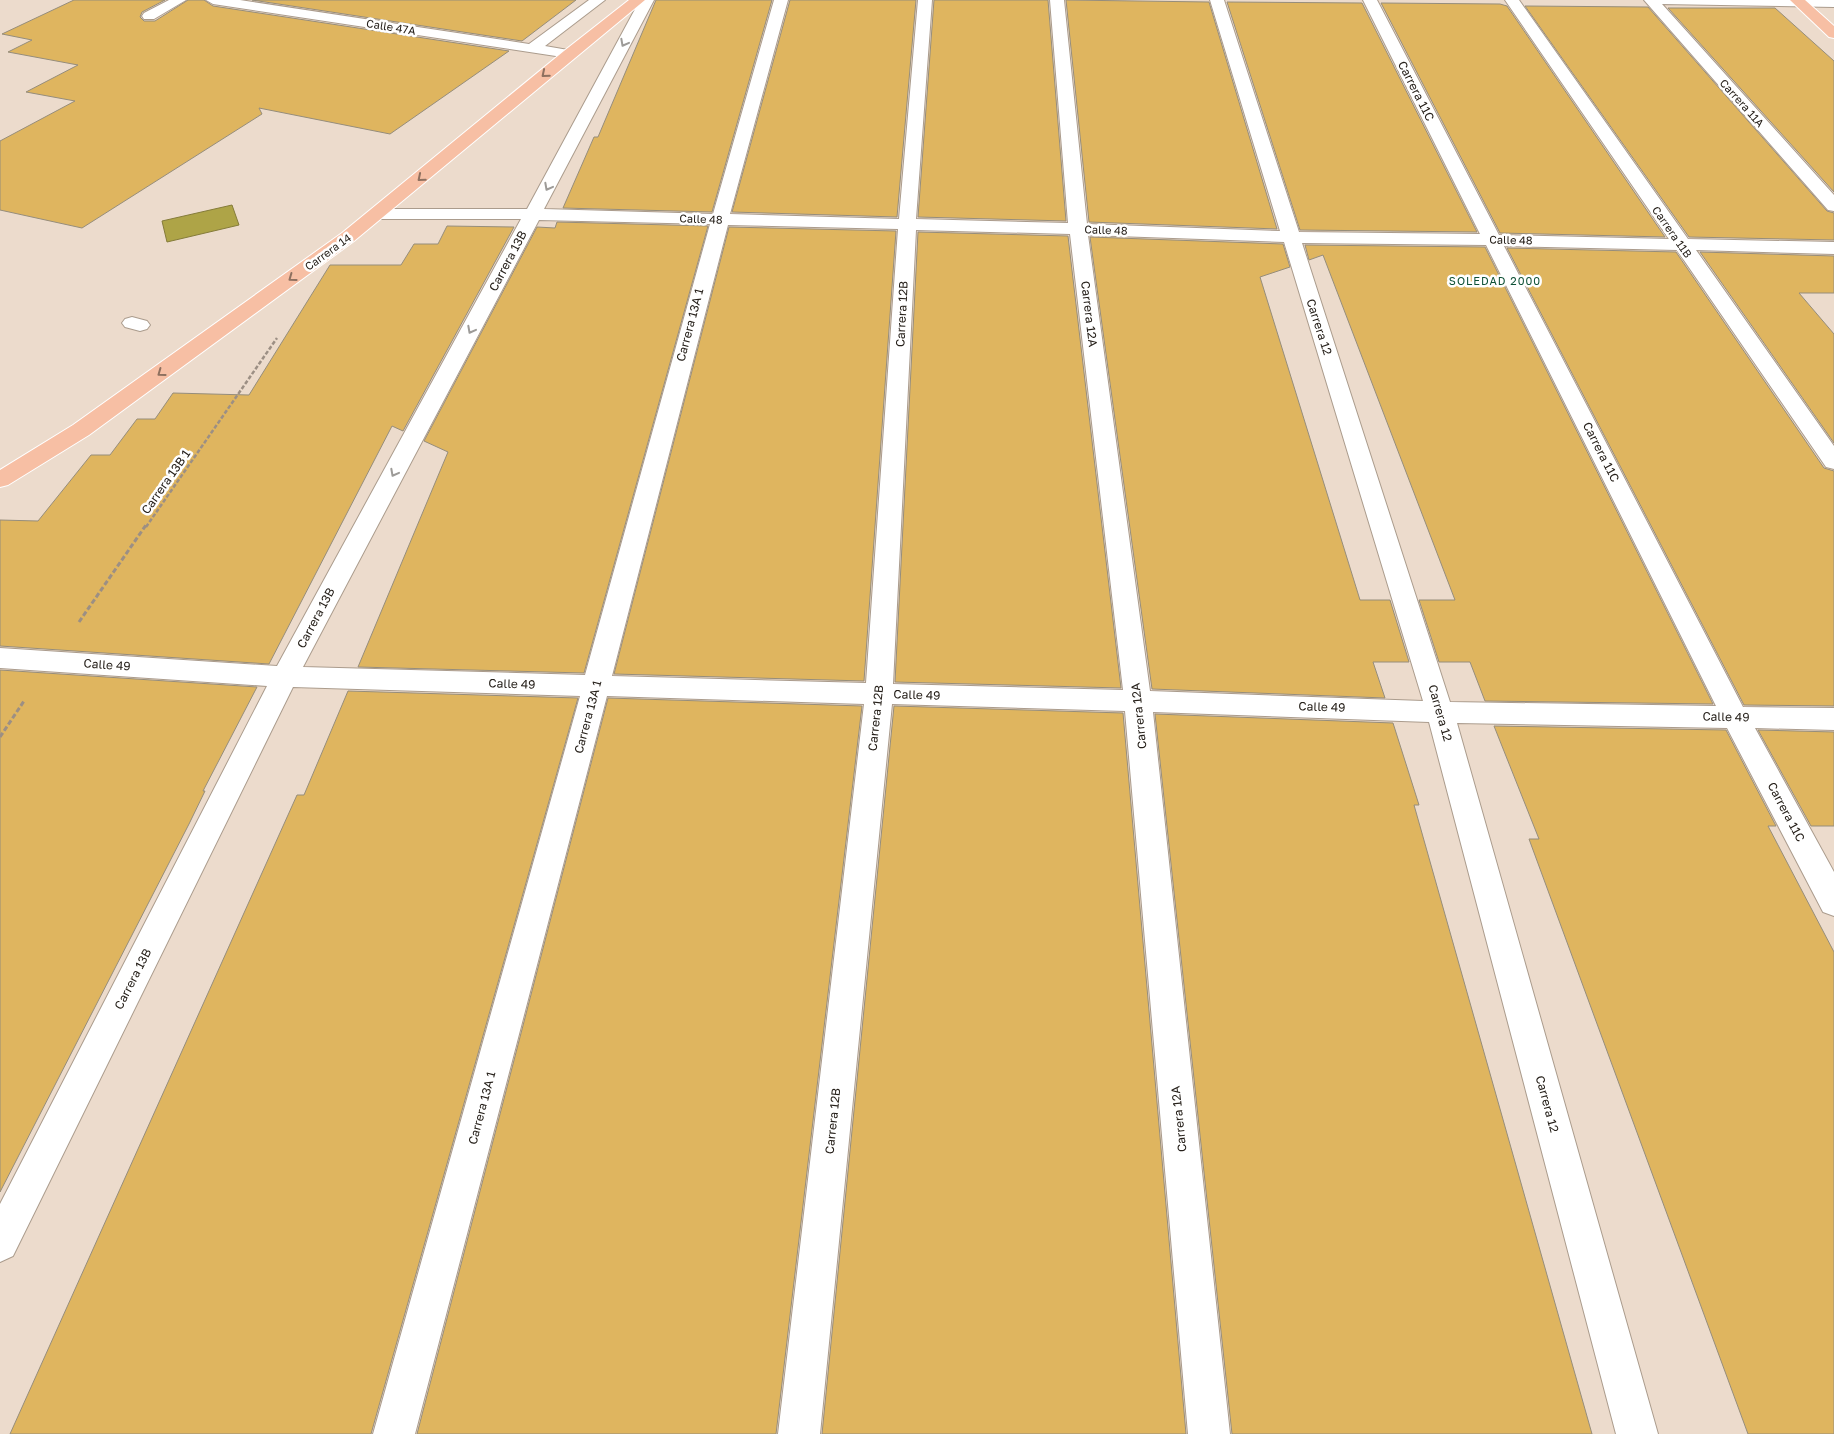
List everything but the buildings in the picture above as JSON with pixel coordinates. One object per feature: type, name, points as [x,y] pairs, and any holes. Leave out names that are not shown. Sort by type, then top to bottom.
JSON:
[{"type":"main road","name":"Carrera 14","points":[[0,480],[81,430],[378,214],[569,54],[638,0]]},
{"type":"main road","points":[[1798,1],[1834,34]]},
{"type":"street","points":[[149,16],[179,0]]},
{"type":"street","name":"Calle 47A","points":[[213,0],[569,54]]},
{"type":"street","points":[[531,49],[598,0]]},
{"type":"street","name":"Carrera 13B","points":[[0,1243],[285,677],[647,0]]},
{"type":"street","name":"Carrera 13A 1","points":[[394,1434],[596,686],[686,342],[781,0]]},
{"type":"street","name":"Carrera 12B","points":[[799,1434],[879,694],[907,225],[925,0]]},
{"type":"street","name":"Carrera 12A","points":[[1057,0],[1078,229],[1138,700],[1209,1434]]},
{"type":"street","name":"Carrera 12","points":[[1217,0],[1440,712],[1637,1434]]},
{"type":"street","name":"Carrera 11C","points":[[1370,0],[1735,717],[1834,902]]},
{"type":"street","name":"Carrera 11B","points":[[1512,0],[1834,462]]},
{"type":"street","name":"Carrera 11A","points":[[1651,0],[1834,206]]},
{"type":"street","points":[[1664,0],[1834,3]]},
{"type":"street","name":"Calle 48","points":[[378,214],[533,214],[1078,229],[1290,237],[1834,248]]},
{"type":"street","name":"Calle 49","points":[[0,658],[285,677],[1138,700],[1440,712],[1834,719]]},
{"type":"path","name":"Carrera 13B 1","points":[[0,737],[280,335]]},
{"type":"shaded area","points":[[232,205],[239,225],[167,242],[162,221]]},
{"type":"district","name":"SOLEDAD 2000","points":[[1495,281]]}]
